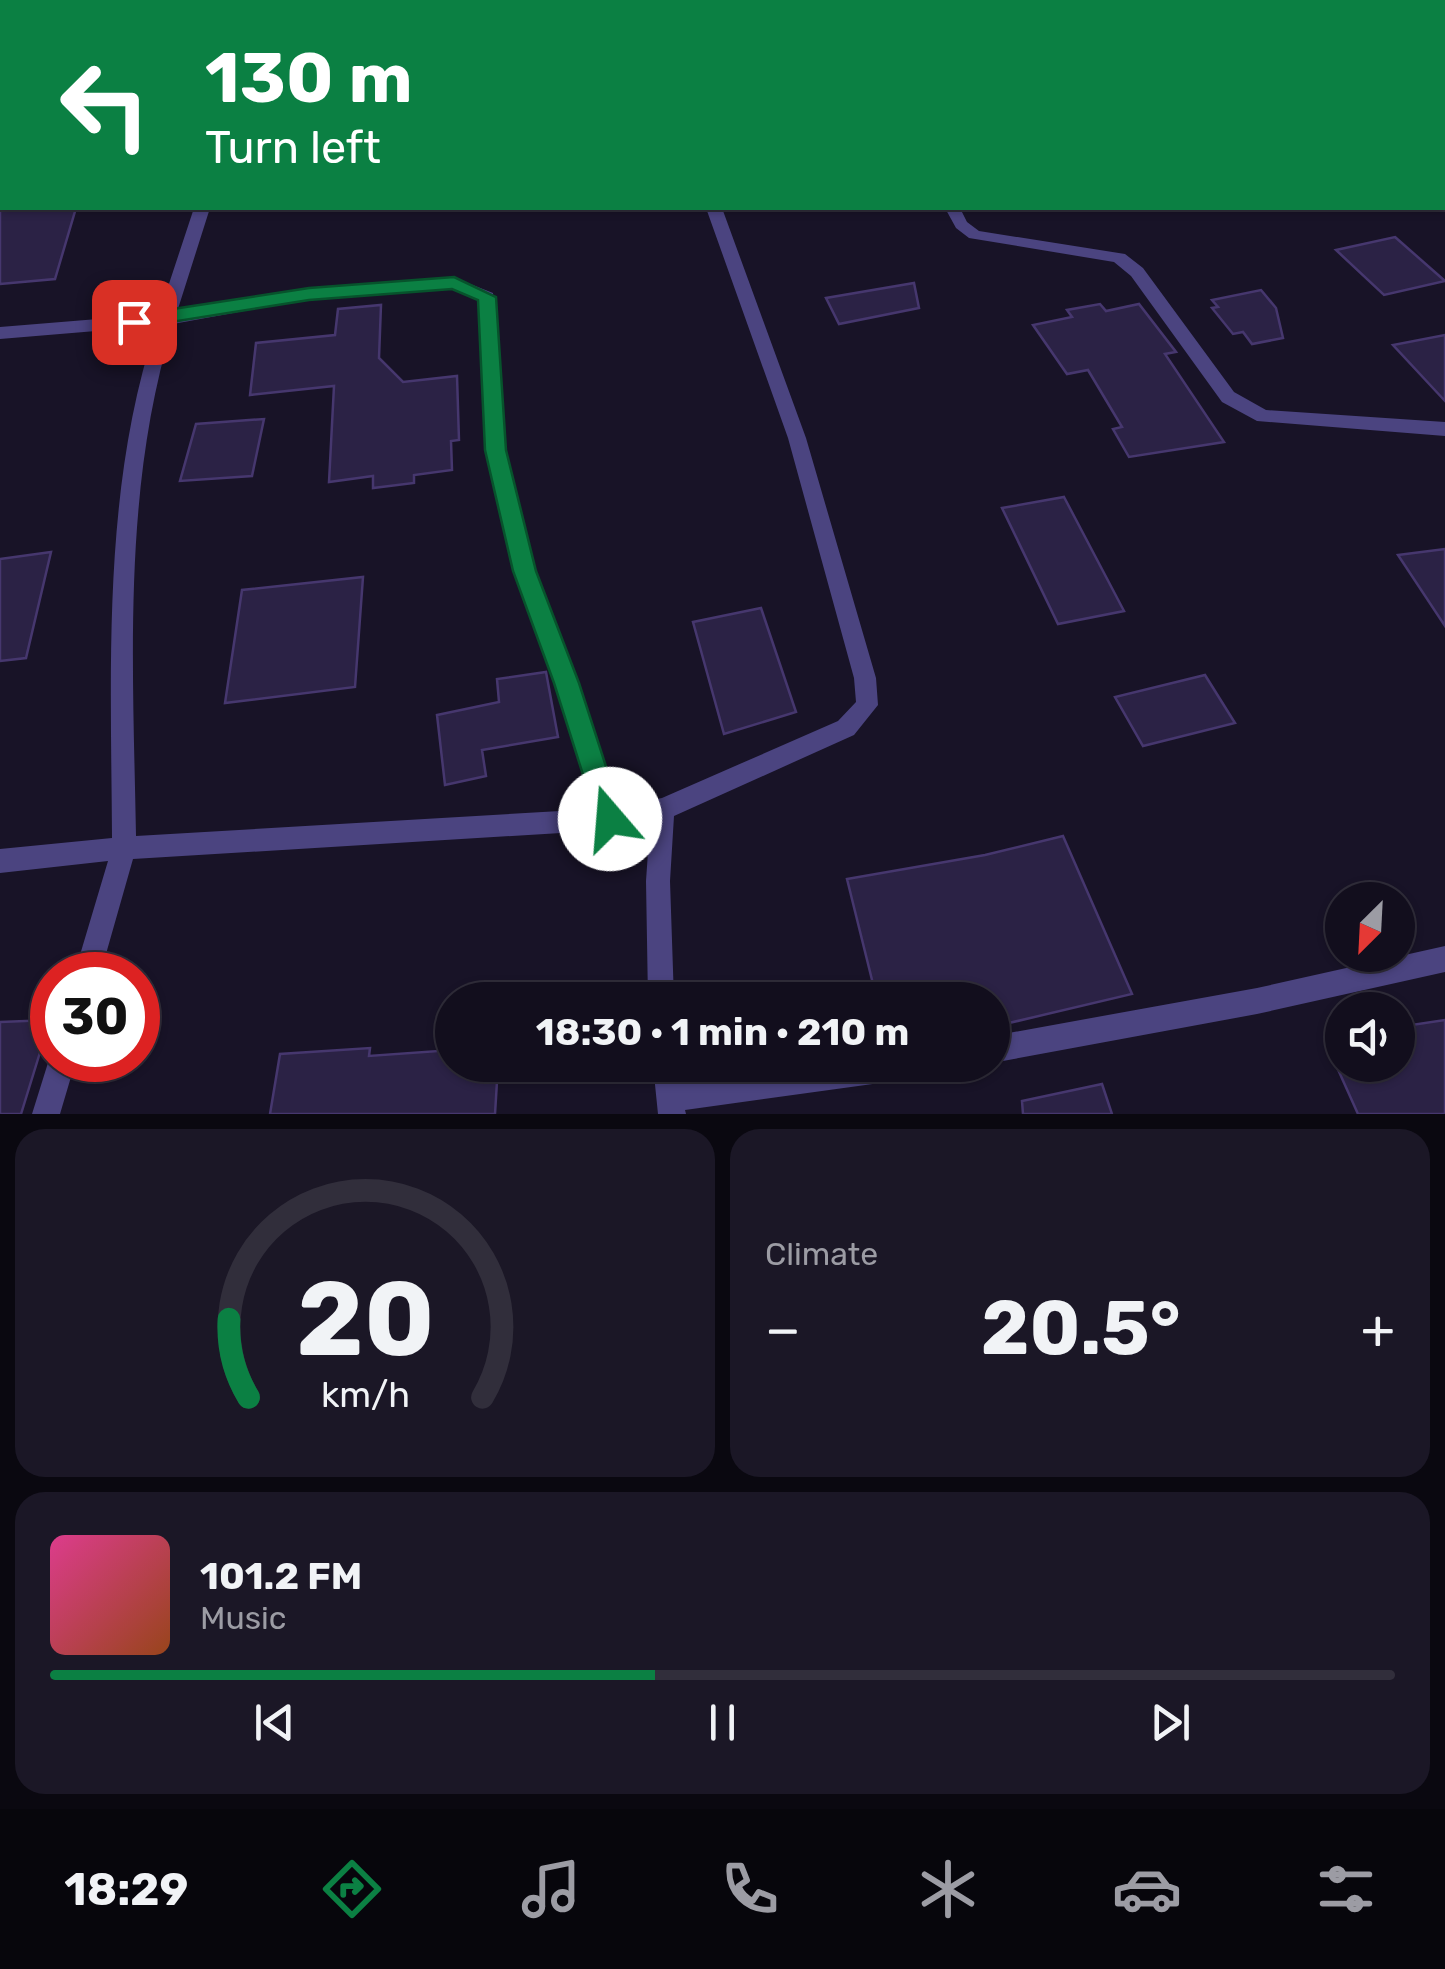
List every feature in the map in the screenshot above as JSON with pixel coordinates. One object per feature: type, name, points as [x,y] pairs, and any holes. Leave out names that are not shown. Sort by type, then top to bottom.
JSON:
[{"type":"street","points":[[93,952],[124,848],[122,599],[132,462],[153,364],[201,210]]},
{"type":"street","points":[[0,861],[124,848],[610,819],[663,809],[846,728],[866,706],[866,678],[796,438],[715,210]]},
{"type":"street","points":[[954,210],[974,235],[1119,258],[1137,272],[1228,397],[1263,416],[1445,430]]},
{"type":"street","points":[[0,333],[167,319],[309,294],[454,283],[487,297],[496,450],[524,571],[610,819]]},
{"type":"street","points":[[661,982],[658,881],[663,809]]},
{"type":"street","points":[[1010,1047],[1257,1001],[1445,959]]},
{"type":"street","points":[[46,1114],[55,1082]]},
{"type":"street","points":[[671,1106],[810,1082]]},
{"type":"building","points":[[0,210],[75,210],[55,279],[0,284]]},
{"type":"building","points":[[1395,237],[1445,281],[1384,295],[1336,250]]},
{"type":"building","points":[[914,283],[919,308],[839,324],[826,298]]},
{"type":"building","points":[[1261,290],[1276,308],[1283,338],[1252,344],[1243,332],[1233,334],[1212,308],[1218,307],[1212,300]]},
{"type":"building","points":[[1100,304],[1106,311],[1139,304],[1176,352],[1165,354],[1224,442],[1129,457],[1113,429],[1122,427],[1088,370],[1067,374],[1033,325],[1072,317],[1067,310]]},
{"type":"building","points":[[381,305],[379,358],[403,382],[457,376],[459,440],[451,441],[452,470],[414,475],[414,483],[373,488],[373,476],[329,482],[334,386],[250,395],[256,343],[335,335],[338,309]]},
{"type":"building","points":[[1445,335],[1445,401],[1393,345]]},
{"type":"building","points":[[264,419],[252,476],[180,481],[196,424]]},
{"type":"building","points":[[1064,497],[1124,611],[1058,624],[1002,508]]},
{"type":"building","points":[[1445,549],[1445,626],[1398,555]]},
{"type":"building","points":[[51,552],[26,658],[0,661],[0,559]]},
{"type":"building","points":[[363,577],[355,687],[225,703],[242,590]]},
{"type":"building","points":[[761,608],[796,712],[724,734],[693,622]]},
{"type":"building","points":[[546,672],[558,737],[482,750],[486,776],[445,785],[437,715],[499,702],[497,679]]},
{"type":"building","points":[[1205,675],[1235,723],[1143,746],[1115,697]]},
{"type":"building","points":[[1063,836],[1132,994],[1010,1023],[1010,982],[873,982],[847,879],[985,855]]},
{"type":"building","points":[[1445,1020],[1445,1114],[1358,1114],[1344,1082],[1415,1082],[1415,1024]]},
{"type":"building","points":[[30,1021],[31,1082],[21,1114],[0,1114],[0,1022]]},
{"type":"building","points":[[370,1048],[369,1056],[435,1051],[435,1082],[497,1082],[495,1114],[270,1114],[280,1054]]},
{"type":"building","points":[[1102,1084],[1112,1114],[1023,1114],[1022,1101]]},
{"type":"route","points":[[134,322],[309,294],[454,283],[487,297],[496,450],[524,571],[610,819]]}]
